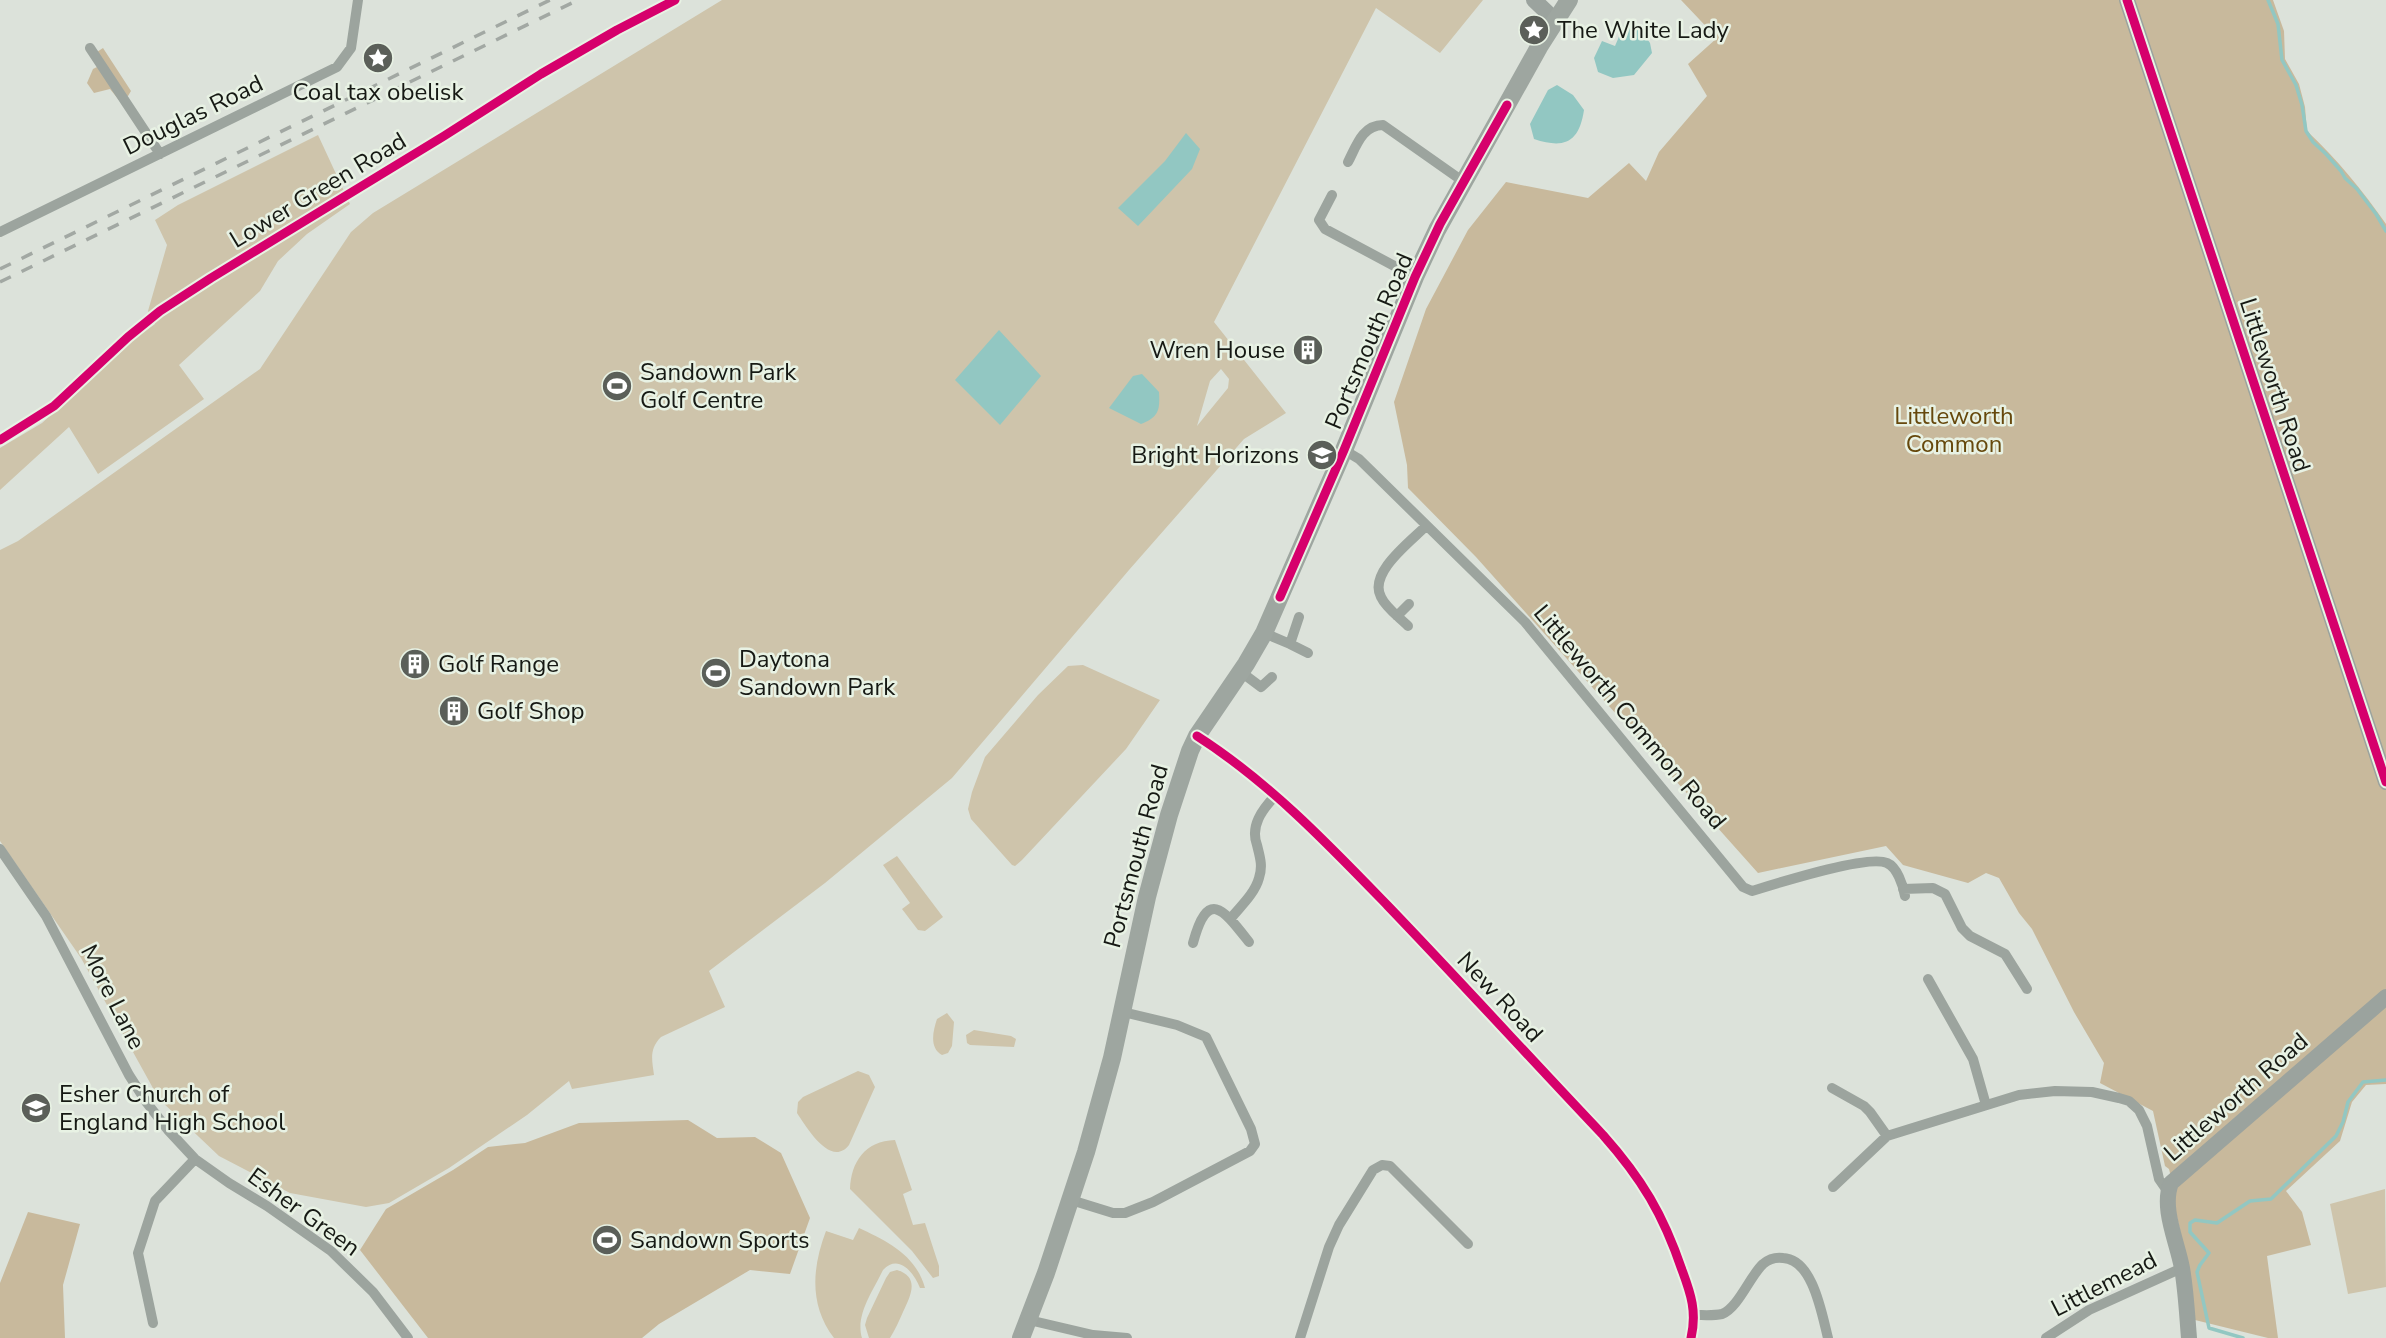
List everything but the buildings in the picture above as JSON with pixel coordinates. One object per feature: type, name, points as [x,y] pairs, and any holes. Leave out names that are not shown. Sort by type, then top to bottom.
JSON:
[{"type":"main road","name":"Portsmouth Road","points":[[1021,1338],[1071,1200],[1108,1074],[1147,897],[1168,816],[1187,758],[1197,736],[1264,633],[1344,450],[1415,277],[1464,182],[1555,20],[1569,0]]},
{"type":"street","name":"Douglas Road","points":[[0,232],[337,67],[351,48],[358,0]]},
{"type":"street","name":"Lower Green Road","points":[[0,440],[54,406],[128,337],[202,284],[541,74],[675,0]]},
{"type":"street","points":[[1534,0],[1555,20]]},
{"type":"street","name":"Littleworth Road","points":[[2127,0],[2386,782]]},
{"type":"street","points":[[90,48],[160,154]]},
{"type":"street","points":[[1348,162],[1368,128],[1383,125],[1464,182]]},
{"type":"street","points":[[1332,195],[1319,220],[1325,229],[1415,277]]},
{"type":"street","name":"Littleworth Common Road","points":[[1344,450],[1359,459],[1525,622],[1743,887],[1752,891],[1797,877],[1875,860],[1888,863],[1897,873],[1904,892],[1933,888],[1945,894],[1962,928],[1970,936],[2005,954],[2027,989]]},
{"type":"street","points":[[1408,626],[1380,595],[1380,573],[1426,526]]},
{"type":"street","points":[[1397,615],[1409,604]]},
{"type":"street","points":[[1290,644],[1299,617]]},
{"type":"street","points":[[1264,633],[1308,653]]},
{"type":"street","points":[[1241,672],[1261,687],[1272,677]]},
{"type":"street","name":"New Road","points":[[1197,736],[1236,763],[1275,796],[1353,869],[1632,1169],[1660,1213],[1694,1303],[1691,1338]]},
{"type":"street","points":[[1231,918],[1255,889],[1262,866],[1255,832],[1261,814],[1275,796]]},
{"type":"street","name":"More Lane","points":[[0,849],[61,941],[141,1094],[168,1130],[195,1159]]},
{"type":"street","points":[[1255,889],[1265,898]]},
{"type":"street","points":[[1193,943],[1198,925],[1208,909],[1216,909],[1231,918],[1249,942]]},
{"type":"street","points":[[1928,979],[1973,1059],[1986,1105]]},
{"type":"street","name":"Littleworth Road","points":[[2189,1338],[2182,1268],[2168,1208],[2171,1182],[2386,997]]},
{"type":"street","points":[[1071,1200],[1113,1213],[1125,1213],[1202,1177],[1250,1151],[1255,1144],[1251,1129],[1206,1037],[1177,1025],[1122,1012]]},
{"type":"street","points":[[1833,1087],[1870,1112],[1887,1136]]},
{"type":"street","points":[[1833,1187],[1887,1136],[2018,1095],[2055,1091],[2092,1092],[2129,1101],[2139,1110],[2147,1126],[2159,1179],[2168,1192]]},
{"type":"street","points":[[153,1323],[138,1253],[155,1201],[195,1159]]},
{"type":"street","name":"Esher Green","points":[[195,1159],[331,1251],[373,1292],[408,1338]]},
{"type":"street","points":[[1300,1338],[1334,1236],[1373,1170],[1382,1165],[1390,1166],[1468,1244]]},
{"type":"street","points":[[1695,1315],[1722,1314],[1730,1309],[1763,1265],[1776,1258],[1787,1258],[1803,1268],[1812,1283],[1828,1338]]},
{"type":"street","name":"Littlemead","points":[[2046,1338],[2089,1310],[2182,1268]]},
{"type":"street","points":[[1029,1320],[1093,1335],[1127,1338]]},
{"type":"shaded area","points":[[722,0],[1483,0],[1440,53],[1376,8],[1214,322],[1286,413],[1244,439],[952,778],[825,883],[709,971],[725,1007],[661,1037],[653,1050],[654,1075],[572,1089],[569,1081],[527,1115],[449,1168],[389,1203],[366,1207],[290,1193],[219,1156],[159,1099],[81,958],[0,841],[0,550],[18,541],[260,369],[351,232],[373,213]],"holes":[[[1221,369],[1229,379],[1228,388],[1197,426],[1210,381]]]},
{"type":"shaded area","points":[[318,135],[350,204],[307,234],[278,261],[260,291],[179,365],[204,399],[98,474],[69,427],[0,490],[0,448],[42,423],[134,339],[155,324],[148,311],[167,245],[155,220],[178,205]]},
{"type":"shaded area","points":[[1083,665],[1160,700],[1126,749],[1022,860],[1015,866],[1012,865],[971,819],[968,809],[972,792],[985,757],[1038,695],[1068,666]]},
{"type":"shaded area","points":[[897,856],[943,917],[925,931],[918,930],[902,909],[910,903],[883,865]]},
{"type":"shaded area","points":[[947,1013],[954,1022],[952,1046],[948,1053],[942,1055],[935,1048],[933,1034],[937,1019]]},
{"type":"shaded area","points":[[974,1030],[1011,1036],[1016,1039],[1014,1047],[970,1045],[966,1035]]},
{"type":"shaded area","points":[[858,1071],[869,1075],[875,1087],[849,1145],[842,1151],[835,1152],[820,1143],[807,1128],[797,1113],[798,1102],[803,1097]]},
{"type":"shaded area","points":[[895,1140],[912,1190],[903,1194],[913,1225],[925,1223],[939,1266],[939,1276],[933,1278],[912,1251],[850,1189],[853,1170],[862,1155],[875,1144]]},
{"type":"shaded area","points":[[2385,1189],[2386,1287],[2348,1294],[2330,1204]]},
{"type":"shaded area","points":[[859,1228],[890,1244],[908,1258],[921,1276],[925,1288],[920,1288],[905,1267],[900,1264],[889,1265],[883,1270],[866,1303],[860,1329],[862,1338],[834,1338],[820,1313],[815,1286],[821,1245],[826,1231],[853,1240]]},
{"type":"shaded area","points":[[897,1270],[909,1277],[912,1287],[909,1299],[890,1338],[869,1338],[865,1325],[867,1318],[886,1278],[890,1272]]},
{"type":"green space","name":"Littleworth Common","points":[[1681,0],[2273,0],[2284,31],[2285,59],[2299,84],[2305,107],[2307,131],[2349,176],[2386,224],[2386,1084],[2366,1085],[2352,1102],[2340,1141],[2286,1191],[2302,1212],[2311,1245],[2267,1256],[2278,1338],[2268,1338],[2195,1320],[2188,1265],[2174,1204],[2175,1193],[2169,1169],[2165,1166],[2153,1111],[2100,1083],[2104,1063],[2074,1012],[2032,929],[2019,913],[1999,878],[1986,873],[1968,883],[1903,865],[1886,846],[1758,873],[1476,557],[1408,488],[1407,465],[1394,402],[1426,309],[1468,230],[1506,182],[1588,198],[1629,163],[1646,181],[1659,152],[1707,96],[1688,64],[1717,38]]},
{"type":"green space","points":[[103,48],[131,91],[128,96],[119,100],[110,89],[94,93],[87,83],[93,69],[97,67],[97,52]]},
{"type":"green space","points":[[688,1120],[717,1138],[755,1137],[781,1153],[810,1218],[790,1274],[750,1270],[659,1324],[642,1338],[428,1338],[360,1250],[386,1209],[488,1147],[525,1143],[579,1123]]},
{"type":"green space","points":[[28,1212],[80,1224],[63,1285],[65,1338],[0,1338],[0,1283]]},
{"type":"water","points":[[1624,25],[1639,27],[1650,43],[1652,53],[1634,75],[1613,78],[1598,72],[1594,58],[1602,41],[1615,46]]},
{"type":"water","points":[[1557,85],[1573,95],[1584,110],[1582,121],[1568,141],[1554,143],[1534,139],[1530,124],[1548,90]]},
{"type":"water","points":[[1186,133],[1200,149],[1192,169],[1138,226],[1118,208],[1165,161]]},
{"type":"water","points":[[999,330],[1041,376],[1000,425],[955,380]]},
{"type":"water","points":[[1142,374],[1159,392],[1159,398],[1155,416],[1141,424],[1109,408],[1133,376]]},
{"type":"waterway","points":[[2268,0],[2278,24],[2282,60],[2296,85],[2302,105],[2306,131],[2357,189],[2386,231]]},
{"type":"waterway","points":[[2243,1338],[2209,1328],[2197,1272],[2209,1253],[2190,1232],[2190,1223],[2195,1220],[2217,1223],[2250,1201],[2271,1199],[2336,1136],[2348,1102],[2363,1082],[2386,1080]]},
{"type":"railway","points":[[0,269],[550,0]]},
{"type":"railway","points":[[0,282],[578,0]]},
{"type":"cycle path","points":[[0,440],[54,406],[160,311],[541,74],[675,0]]},
{"type":"cycle path","points":[[2127,0],[2386,782]]},
{"type":"cycle path","points":[[1280,597],[1415,277],[1440,224],[1507,105]]},
{"type":"cycle path","points":[[1197,736],[1249,773],[1321,838],[1415,934],[1617,1151],[1650,1198],[1675,1250],[1692,1303],[1691,1338]]},
{"type":"place","name":"The White Lady","points":[[1534,30]]},
{"type":"place","name":"Coal tax obelisk","points":[[378,58]]},
{"type":"place","name":"Wren House","points":[[1308,350]]},
{"type":"place","name":"Sandown Park Golf Centre","points":[[617,386]]},
{"type":"place","name":"Bright Horizons","points":[[1322,455]]},
{"type":"place","name":"Golf Range","points":[[415,664]]},
{"type":"place","name":"Daytona Sandown Park","points":[[716,673]]},
{"type":"place","name":"Golf Shop","points":[[454,711]]},
{"type":"place","name":"Esher Church of England High School","points":[[36,1108]]},
{"type":"place","name":"Sandown Sports","points":[[607,1240]]}]
